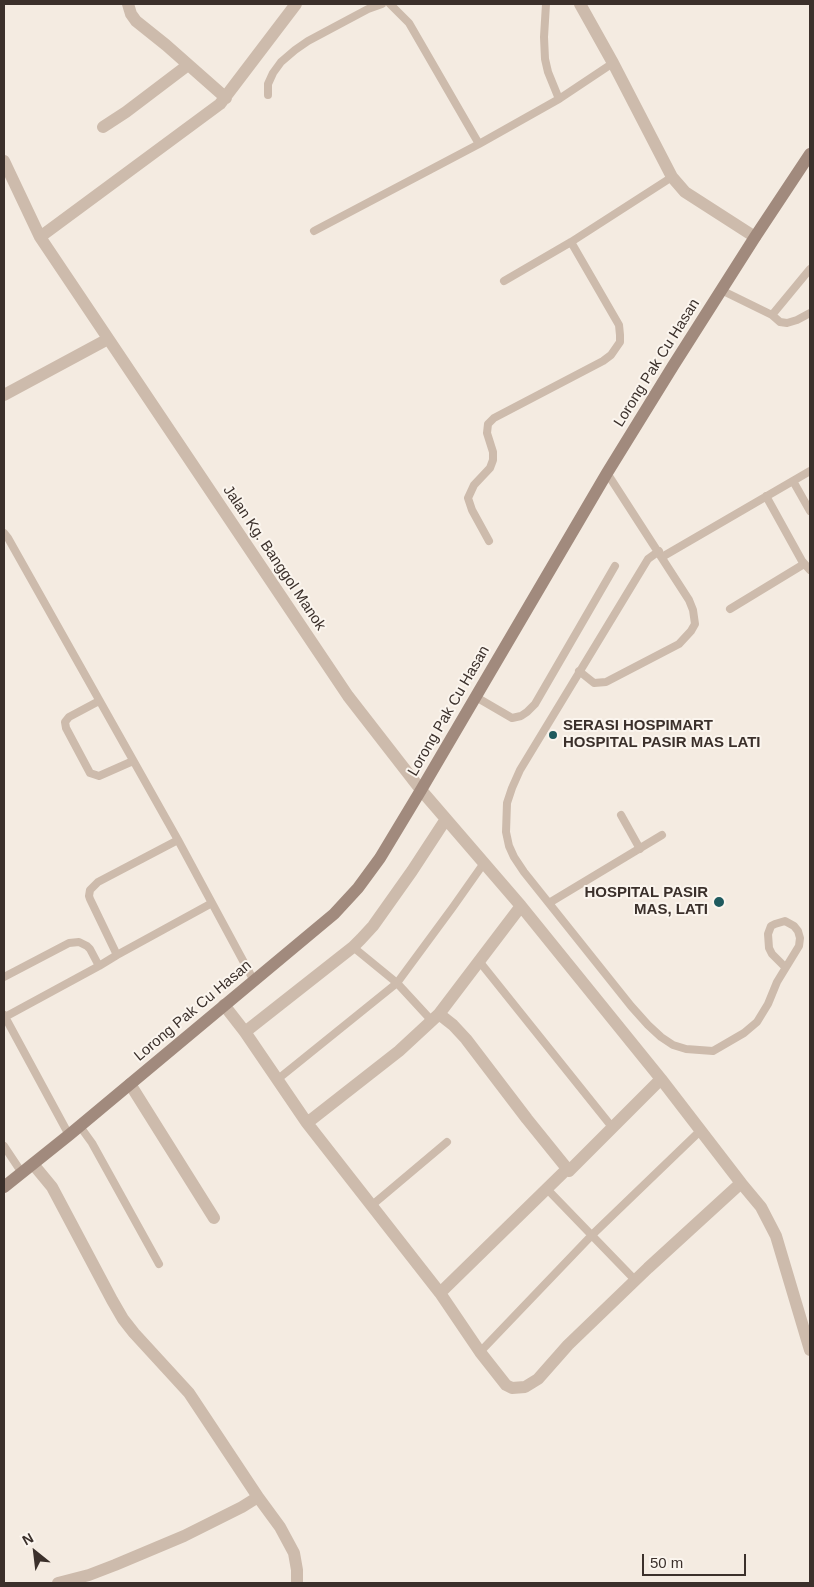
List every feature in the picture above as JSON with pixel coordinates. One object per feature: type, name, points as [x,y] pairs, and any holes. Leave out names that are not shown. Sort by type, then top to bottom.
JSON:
[{"type":"street","points":[[128,4],[130,14],[136,20],[226,98]]},
{"type":"street","points":[[40,237],[212,111],[226,98],[296,4]]},
{"type":"street","points":[[580,4],[672,177],[685,192],[755,237]]},
{"type":"street","points":[[103,127],[188,65]]},
{"type":"street","name":"Lorong Pak Cu Hasan","points":[[4,1186],[69,1135],[334,914],[358,888],[380,858],[673,366],[755,237],[809,158]]},
{"type":"street","name":"Jalan Kg. Banggol Manok","points":[[4,161],[18,195],[40,237],[348,696],[421,790],[521,906],[761,1206],[776,1236],[810,1350]]},
{"type":"street","points":[[4,395],[108,339]]},
{"type":"street","points":[[245,1032],[353,947],[373,926],[446,819]]},
{"type":"street","points":[[307,1123],[399,1051],[436,1018],[521,906]]},
{"type":"street","points":[[224,1005],[245,1032],[307,1123],[440,1293],[480,1352],[506,1385],[512,1388],[525,1387],[538,1378],[568,1345],[741,1183]]},
{"type":"street","points":[[436,1018],[453,1025],[466,1039],[526,1119],[567,1169]]},
{"type":"street","points":[[440,1293],[661,1079]]},
{"type":"street","points":[[130,1084],[214,1218]]},
{"type":"street","points":[[33,1164],[52,1186],[112,1300],[124,1319],[134,1333],[189,1393],[258,1498],[280,1527],[290,1544],[296,1561],[298,1583]]},
{"type":"street","points":[[58,1583],[115,1565],[184,1536],[258,1498]]},
{"type":"lane","points":[[268,95],[268,84],[273,72],[295,50],[368,9],[382,4]]},
{"type":"lane","points":[[390,4],[409,23],[479,144]]},
{"type":"lane","points":[[546,4],[545,59],[559,99]]},
{"type":"lane","points":[[314,232],[559,99],[613,63]]},
{"type":"lane","points":[[504,281],[571,242],[672,177]]},
{"type":"lane","points":[[489,541],[472,510],[468,498],[474,485],[490,468],[493,460],[493,452],[487,433],[488,424],[494,418],[604,361],[620,342],[616,319],[571,242]]},
{"type":"lane","points":[[772,316],[810,269]]},
{"type":"lane","points":[[721,290],[780,322],[787,323],[798,320],[810,313]]},
{"type":"lane","points":[[785,968],[772,954],[768,941],[769,930],[781,921],[789,922],[794,926],[800,938],[799,946],[777,982],[768,1004],[757,1022],[744,1033],[713,1051],[686,1049],[673,1045],[648,1025],[524,872],[514,858],[506,832],[508,803],[512,788],[528,755],[648,559],[793,482],[810,471]]},
{"type":"lane","points":[[578,671],[594,683],[606,682],[679,644],[691,631],[694,624],[693,610],[689,600],[608,473]]},
{"type":"lane","points":[[793,482],[810,511]]},
{"type":"lane","points":[[766,496],[804,564],[810,570]]},
{"type":"lane","points":[[4,533],[178,840],[254,981]]},
{"type":"lane","points":[[730,610],[804,564]]},
{"type":"lane","points":[[476,697],[512,718],[522,716],[527,712],[535,704],[615,566]]},
{"type":"lane","points":[[99,700],[69,717],[66,722],[66,728],[90,773],[99,776],[133,761]]},
{"type":"lane","points":[[621,815],[640,849]]},
{"type":"lane","points":[[549,903],[662,835]]},
{"type":"lane","points":[[117,955],[90,899],[90,890],[98,882],[178,840]]},
{"type":"lane","points":[[278,1079],[397,983],[454,908],[484,863]]},
{"type":"lane","points":[[69,1135],[4,1016],[212,903]]},
{"type":"lane","points":[[4,977],[64,945],[74,942],[84,944],[90,949],[98,966]]},
{"type":"lane","points":[[353,947],[436,1018]]},
{"type":"lane","points":[[479,961],[612,1127]]},
{"type":"lane","points":[[79,1125],[92,1143],[159,1264]]},
{"type":"lane","points":[[480,1352],[592,1236],[700,1131]]},
{"type":"lane","points":[[371,1206],[447,1142]]},
{"type":"lane","points":[[4,1146],[22,1173]]},
{"type":"lane","points":[[547,1189],[636,1280]]},
{"type":"place","name":"SERASI HOSPIMART HOSPITAL PASIR MAS LATI","points":[[553,735]]},
{"type":"place","name":"HOSPITAL PASIR MAS, LATI","points":[[719,902]]}]
